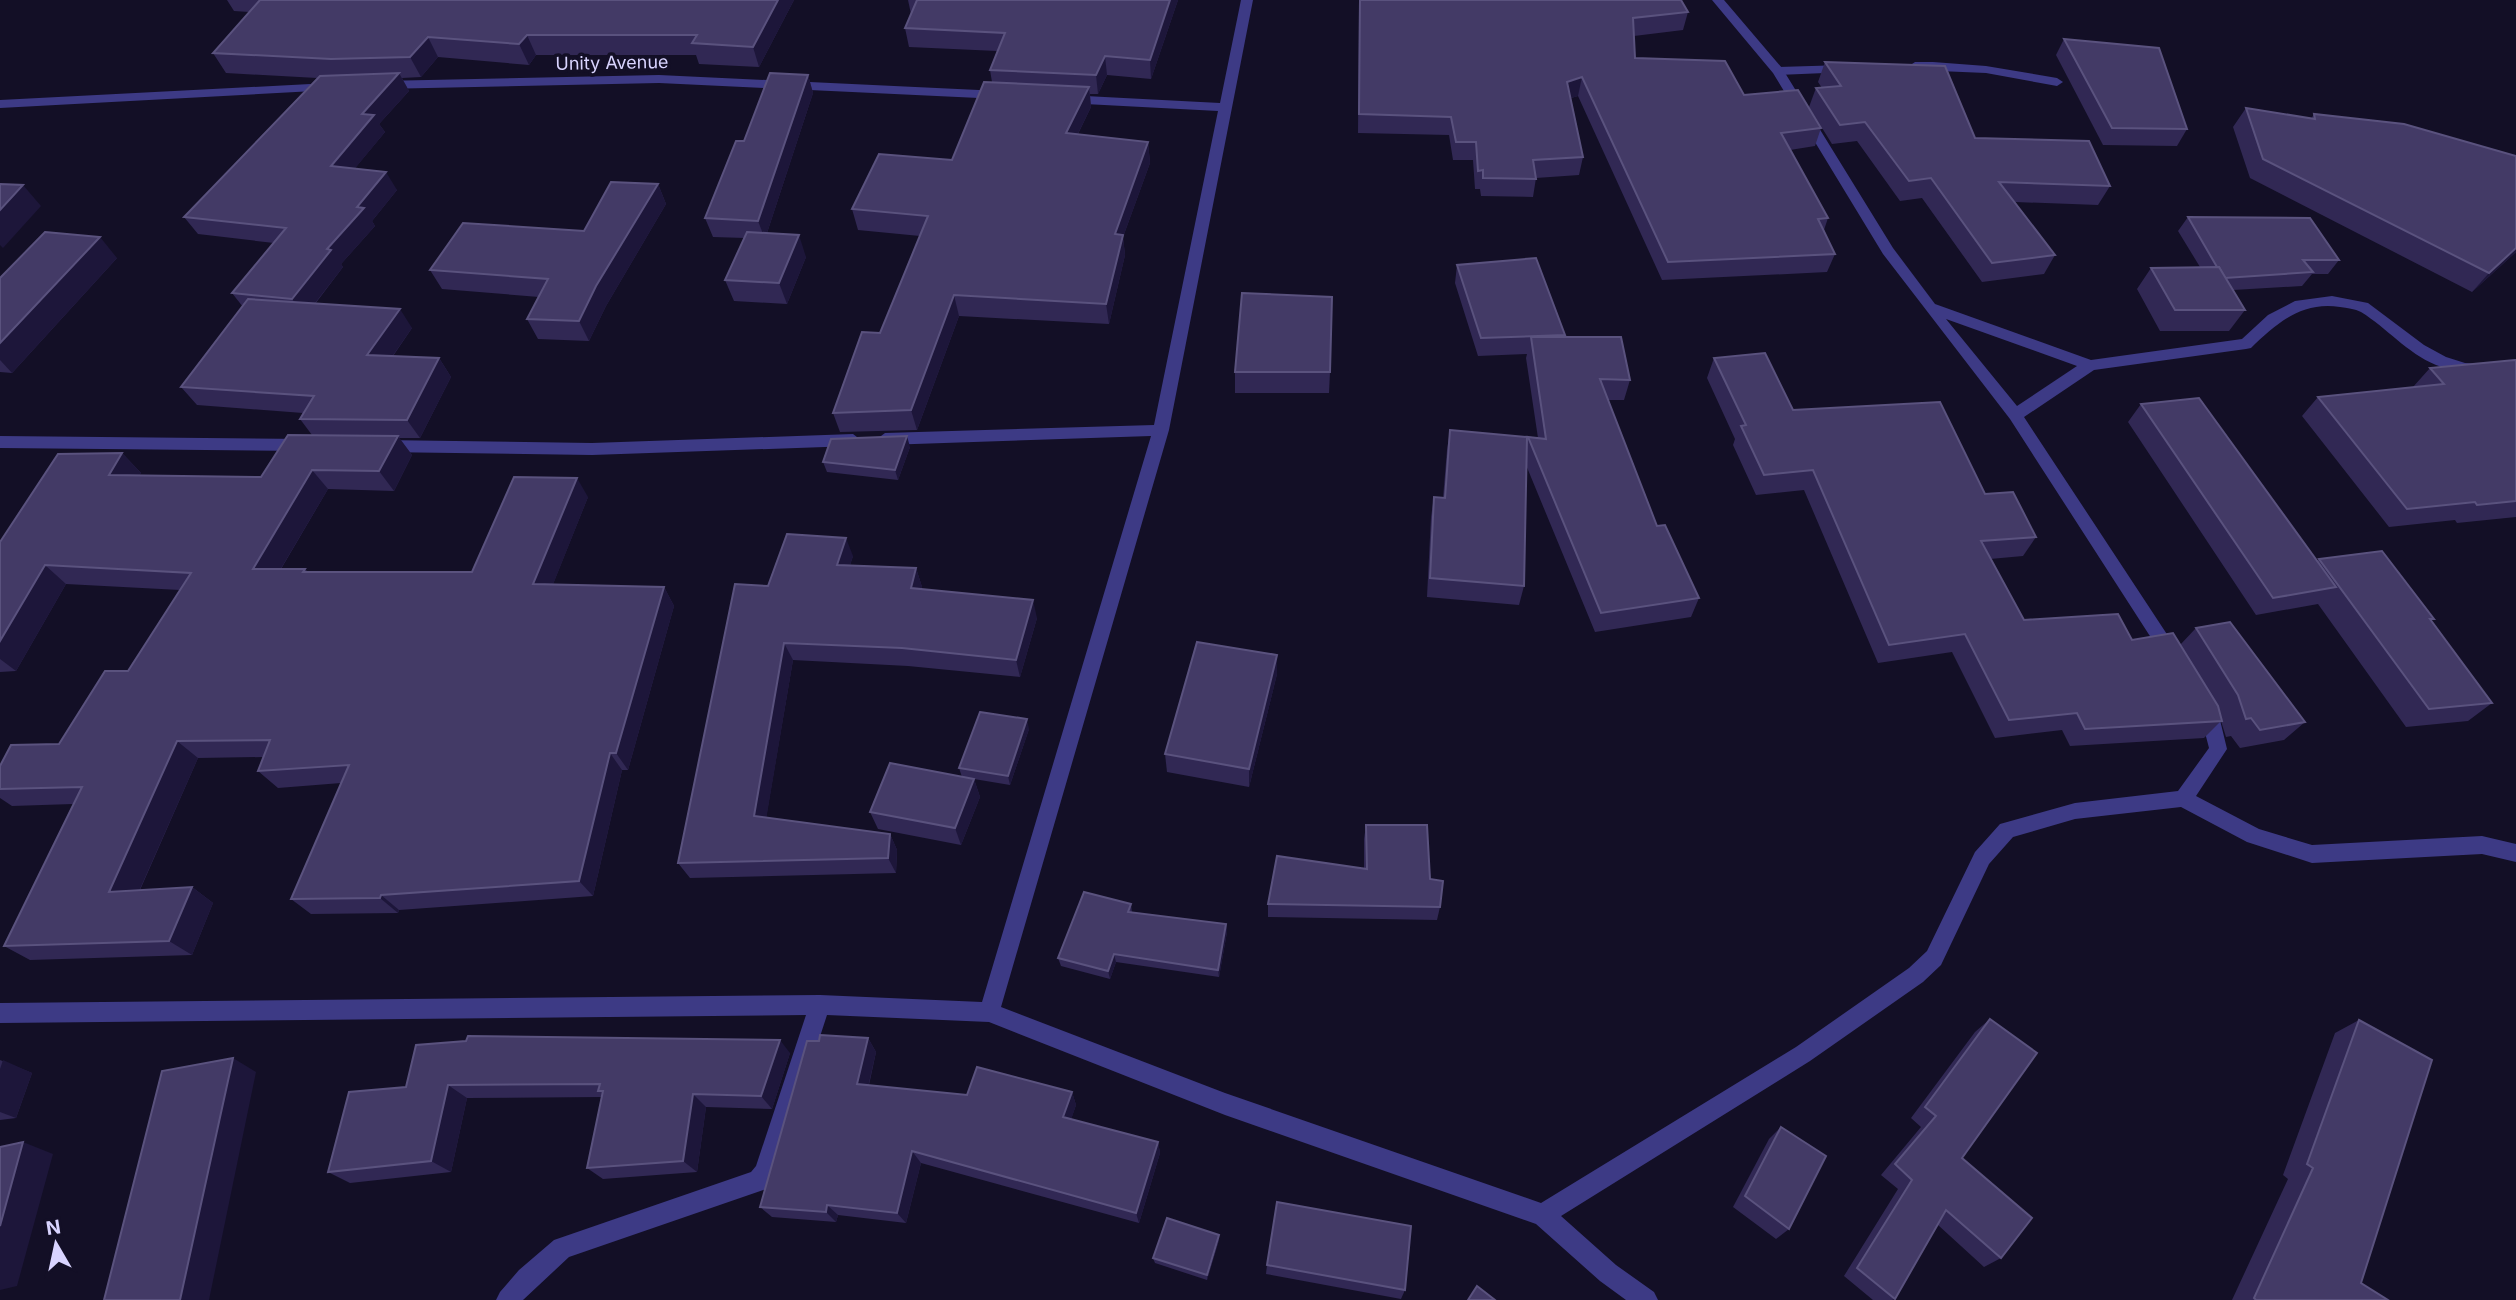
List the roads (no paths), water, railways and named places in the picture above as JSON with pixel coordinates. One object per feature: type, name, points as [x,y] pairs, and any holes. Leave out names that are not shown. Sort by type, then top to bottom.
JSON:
[{"type":"street","points":[[989,1012],[1161,429],[1247,0]]},
{"type":"street","points":[[1718,0],[1778,71],[1888,251],[2015,415],[2184,675]]},
{"type":"street","points":[[1902,67],[1943,65],[2000,70],[2057,82]]},
{"type":"street","points":[[1778,71],[1861,68]]},
{"type":"street","name":"Unity Avenue","points":[[0,104],[355,86],[659,79],[1017,96]]},
{"type":"street","points":[[1059,98],[1224,107]]},
{"type":"street","points":[[2015,415],[2090,365],[2246,344],[2273,319],[2300,303],[2332,301],[2363,306],[2419,349],[2441,361],[2465,368],[2516,373]]},
{"type":"street","points":[[1929,307],[2090,365]]},
{"type":"street","points":[[358,446],[592,449],[1161,429]]},
{"type":"street","points":[[0,442],[317,446]]},
{"type":"street","points":[[2183,799],[2218,749],[2211,720],[2198,698]]},
{"type":"street","points":[[1543,1215],[1802,1054],[1916,975],[1934,958],[1982,858],[2007,830],[2075,811],[2183,799],[2254,836],[2312,854],[2482,845],[2516,853]]},
{"type":"street","points":[[508,1300],[527,1278],[562,1248],[758,1181],[765,1172],[820,1005]]},
{"type":"street","points":[[0,1013],[820,1005],[989,1012],[1224,1104],[1543,1215],[1608,1273],[1646,1300]]}]
